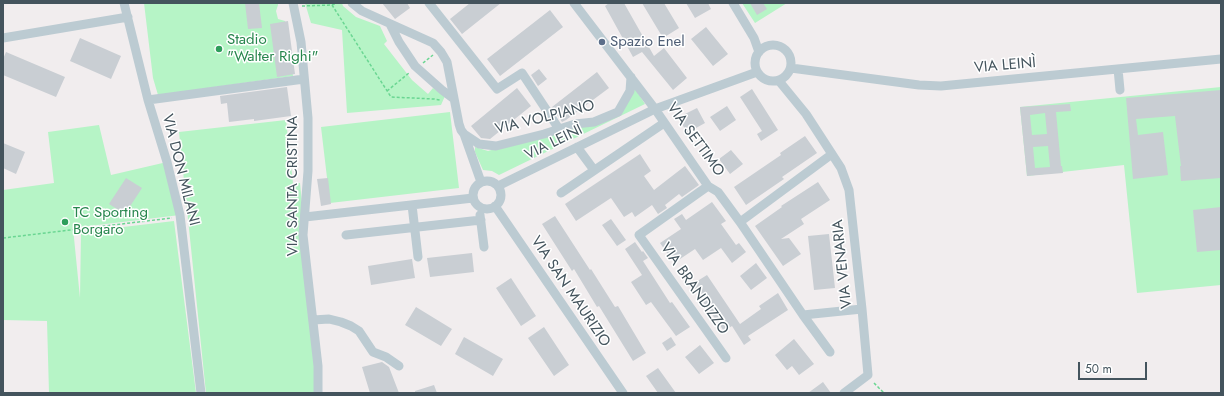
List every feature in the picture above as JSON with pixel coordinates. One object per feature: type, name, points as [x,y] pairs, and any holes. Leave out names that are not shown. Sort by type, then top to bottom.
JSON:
[{"type":"street","name":"VIA DON MILANI","points":[[124,3],[148,100],[180,217],[201,393]]},
{"type":"street","points":[[352,3],[362,11],[433,43],[441,52],[448,62],[459,124],[481,182]]},
{"type":"street","points":[[429,3],[497,89],[522,73],[560,129]]},
{"type":"street","name":"VIA SETTIMO","points":[[574,3],[655,109],[708,186],[718,192],[830,352]]},
{"type":"street","points":[[733,3],[762,50]]},
{"type":"street","name":"VIA SANTA CRISTINA","points":[[294,5],[301,42],[308,118],[308,171],[303,235],[318,366],[318,393]]},
{"type":"street","points":[[3,38],[128,16]]},
{"type":"street","points":[[390,24],[399,42],[415,66],[455,101]]},
{"type":"street","points":[[772,45],[778,46],[783,48],[790,56],[792,62],[791,68],[785,78],[774,82],[765,80],[757,72],[755,62],[762,50],[772,45]]},
{"type":"street","name":"VIA LEINÌ","points":[[791,68],[919,85],[941,86],[1221,59]]},
{"type":"street","points":[[1118,69],[1120,90]]},
{"type":"street","name":"VIA LEINÌ","points":[[498,186],[655,109],[757,72]]},
{"type":"street","name":"VIA VOLPIANO","points":[[464,134],[479,144],[496,146],[575,124],[594,122],[618,112],[630,91],[631,77]]},
{"type":"street","points":[[148,100],[304,79]]},
{"type":"street","name":"VIA VENARIA","points":[[780,81],[806,114],[842,168],[849,190],[868,375]]},
{"type":"street","points":[[561,193],[664,123]]},
{"type":"street","points":[[577,147],[594,170]]},
{"type":"street","points":[[740,222],[832,154]]},
{"type":"street","points":[[490,181],[498,186],[501,195],[495,206],[491,208],[482,208],[478,206],[473,198],[474,188],[477,184],[490,181]]},
{"type":"street","name":"VIA BRANDIZZO","points":[[708,186],[639,235],[726,358]]},
{"type":"street","points":[[305,217],[473,198]]},
{"type":"street","points":[[412,205],[418,257]]},
{"type":"street","name":"VIA SAN MAURIZIO","points":[[495,206],[623,393]]},
{"type":"street","points":[[482,208],[480,214],[484,247]]},
{"type":"street","points":[[346,235],[481,220]]},
{"type":"street","points":[[803,315],[862,309]]},
{"type":"street","points":[[313,320],[329,319],[351,326],[359,331],[373,352],[386,357],[399,366]]},
{"type":"street","points":[[844,393],[868,375]]},
{"type":"path","points":[[294,5],[332,5],[337,3]]},
{"type":"path","points":[[332,5],[391,97],[455,101]]},
{"type":"path","points":[[3,238],[180,217]]},
{"type":"path","points":[[868,375],[884,393]]},
{"type":"green space","name":"Stadio \"Walter Righi\"","points":[[144,3],[278,3],[276,11],[278,19],[285,21],[293,76],[158,95],[153,78]]},
{"type":"green space","points":[[305,3],[342,3],[343,6],[356,17],[380,26],[387,41],[384,44],[412,80],[428,94],[433,88],[445,96],[441,105],[347,113],[342,30],[311,23]]},
{"type":"green space","points":[[742,3],[787,3],[755,23]]},
{"type":"green space","points":[[634,87],[645,104],[499,175],[492,171],[483,170],[475,152],[475,147],[488,151],[618,112]]},
{"type":"green space","points":[[1221,87],[1221,285],[1137,293],[1124,165],[1027,176],[1020,107]]},
{"type":"green space","points":[[450,112],[459,188],[330,203],[321,127]]},
{"type":"green space","points":[[286,120],[293,183],[300,183],[318,366],[318,393],[206,393],[179,132]]},
{"type":"green space","points":[[99,125],[111,175],[167,162],[180,215],[73,228],[80,298],[81,232],[174,221],[196,393],[49,393],[47,321],[3,320],[3,190],[54,183],[48,132]]},
{"type":"building","points":[[245,3],[259,3],[262,28],[248,29]]},
{"type":"building","points":[[382,3],[407,3],[410,8],[395,19]]},
{"type":"building","points":[[470,3],[501,3],[462,34],[450,19]]},
{"type":"building","points":[[609,3],[624,3],[654,56],[664,48],[687,78],[673,90],[642,52],[633,57],[605,6]]},
{"type":"building","points":[[642,3],[664,3],[679,28],[663,38]]},
{"type":"building","points":[[686,3],[708,3],[711,9],[695,18]]},
{"type":"building","points":[[750,3],[763,3],[767,9],[757,15]]},
{"type":"building","points":[[550,10],[563,27],[500,76],[487,59]]},
{"type":"building","points":[[288,21],[295,74],[277,77],[270,24]]},
{"type":"building","points":[[706,27],[728,54],[713,66],[691,39]]},
{"type":"building","points":[[80,38],[121,56],[111,79],[70,61]]},
{"type":"building","points":[[6,52],[65,77],[56,97],[3,75],[3,59]]},
{"type":"building","points":[[539,69],[547,79],[538,86],[531,75]]},
{"type":"building","points":[[597,72],[609,88],[562,122],[552,107]]},
{"type":"building","points":[[287,87],[291,116],[254,121],[254,119],[229,122],[227,103],[221,104],[220,96]]},
{"type":"building","points":[[517,88],[531,106],[490,139],[481,138],[471,126]]},
{"type":"building","points":[[752,89],[778,130],[761,141],[757,134],[762,131],[740,97]]},
{"type":"building","points":[[1221,90],[1221,178],[1181,181],[1181,166],[1175,116],[1136,119],[1138,135],[1163,132],[1168,175],[1133,179],[1126,98]]},
{"type":"building","points":[[1070,104],[1071,111],[1056,112],[1063,173],[1027,176],[1020,107]],"holes":[[[1045,113],[1047,134],[1032,135],[1030,115]],[[1048,146],[1050,167],[1035,168],[1033,147]]]},
{"type":"building","points":[[727,106],[736,120],[720,131],[710,117]]},
{"type":"building","points":[[697,108],[705,123],[687,133],[681,122],[683,121],[681,116]]},
{"type":"building","points":[[805,136],[817,153],[782,177],[784,179],[746,205],[734,187],[781,155],[780,153]]},
{"type":"building","points":[[3,143],[25,152],[16,174],[3,168]]},
{"type":"building","points":[[731,150],[743,164],[730,174],[719,159]]},
{"type":"building","points":[[640,154],[651,171],[644,176],[654,190],[685,166],[699,185],[682,197],[679,194],[665,205],[667,208],[658,214],[652,205],[635,217],[632,212],[624,217],[611,198],[576,221],[565,204]]},
{"type":"building","points":[[126,178],[142,188],[125,214],[109,204]]},
{"type":"building","points":[[328,178],[331,204],[321,206],[317,179]]},
{"type":"building","points":[[818,182],[830,200],[801,219],[804,224],[781,239],[789,238],[801,254],[783,266],[755,226],[782,207],[781,206]]},
{"type":"building","points":[[712,202],[726,221],[721,224],[736,245],[739,243],[746,252],[732,263],[721,248],[703,260],[695,249],[674,263],[660,243],[681,229],[674,219],[682,214],[686,220]]},
{"type":"building","points":[[1221,207],[1221,250],[1197,252],[1193,210]]},
{"type":"building","points":[[555,216],[615,307],[618,306],[646,353],[633,361],[599,306],[597,307],[574,269],[572,271],[542,224]]},
{"type":"building","points":[[611,219],[626,240],[617,246],[602,225]]},
{"type":"building","points":[[829,234],[835,288],[814,290],[808,236]]},
{"type":"building","points":[[635,242],[648,258],[643,261],[670,303],[672,302],[690,327],[676,336],[651,302],[646,305],[631,282],[642,275],[625,249]]},
{"type":"building","points":[[472,253],[474,272],[430,277],[427,258]]},
{"type":"building","points":[[412,259],[415,278],[371,285],[368,266]]},
{"type":"building","points":[[756,263],[767,278],[751,290],[740,276]]},
{"type":"building","points":[[707,275],[740,324],[761,309],[759,306],[778,293],[788,310],[748,336],[751,340],[744,345],[732,326],[724,331],[691,285]]},
{"type":"building","points":[[511,278],[536,316],[521,326],[496,288]]},
{"type":"building","points":[[416,307],[452,329],[441,346],[405,325]]},
{"type":"building","points":[[544,327],[569,365],[554,376],[528,338]]},
{"type":"building","points":[[464,337],[503,359],[493,376],[455,354]]},
{"type":"building","points":[[671,337],[676,345],[667,351],[662,343]]},
{"type":"building","points":[[794,339],[814,364],[799,375],[792,366],[787,370],[775,355]]},
{"type":"building","points":[[700,345],[714,363],[699,374],[685,357]]},
{"type":"building","points":[[382,362],[389,367],[399,393],[370,393],[362,367]]},
{"type":"building","points":[[658,368],[676,393],[658,393],[646,376]]},
{"type":"building","points":[[823,382],[831,393],[808,393]]},
{"type":"building","points":[[434,385],[437,393],[415,393],[415,391]]},
{"type":"place","name":"Spazio Enel","points":[[602,42]]},
{"type":"place","name":"Stadio \"Walter Righi\"","points":[[219,49]]},
{"type":"place","name":"TC Sporting Borgaro","points":[[65,222]]}]
